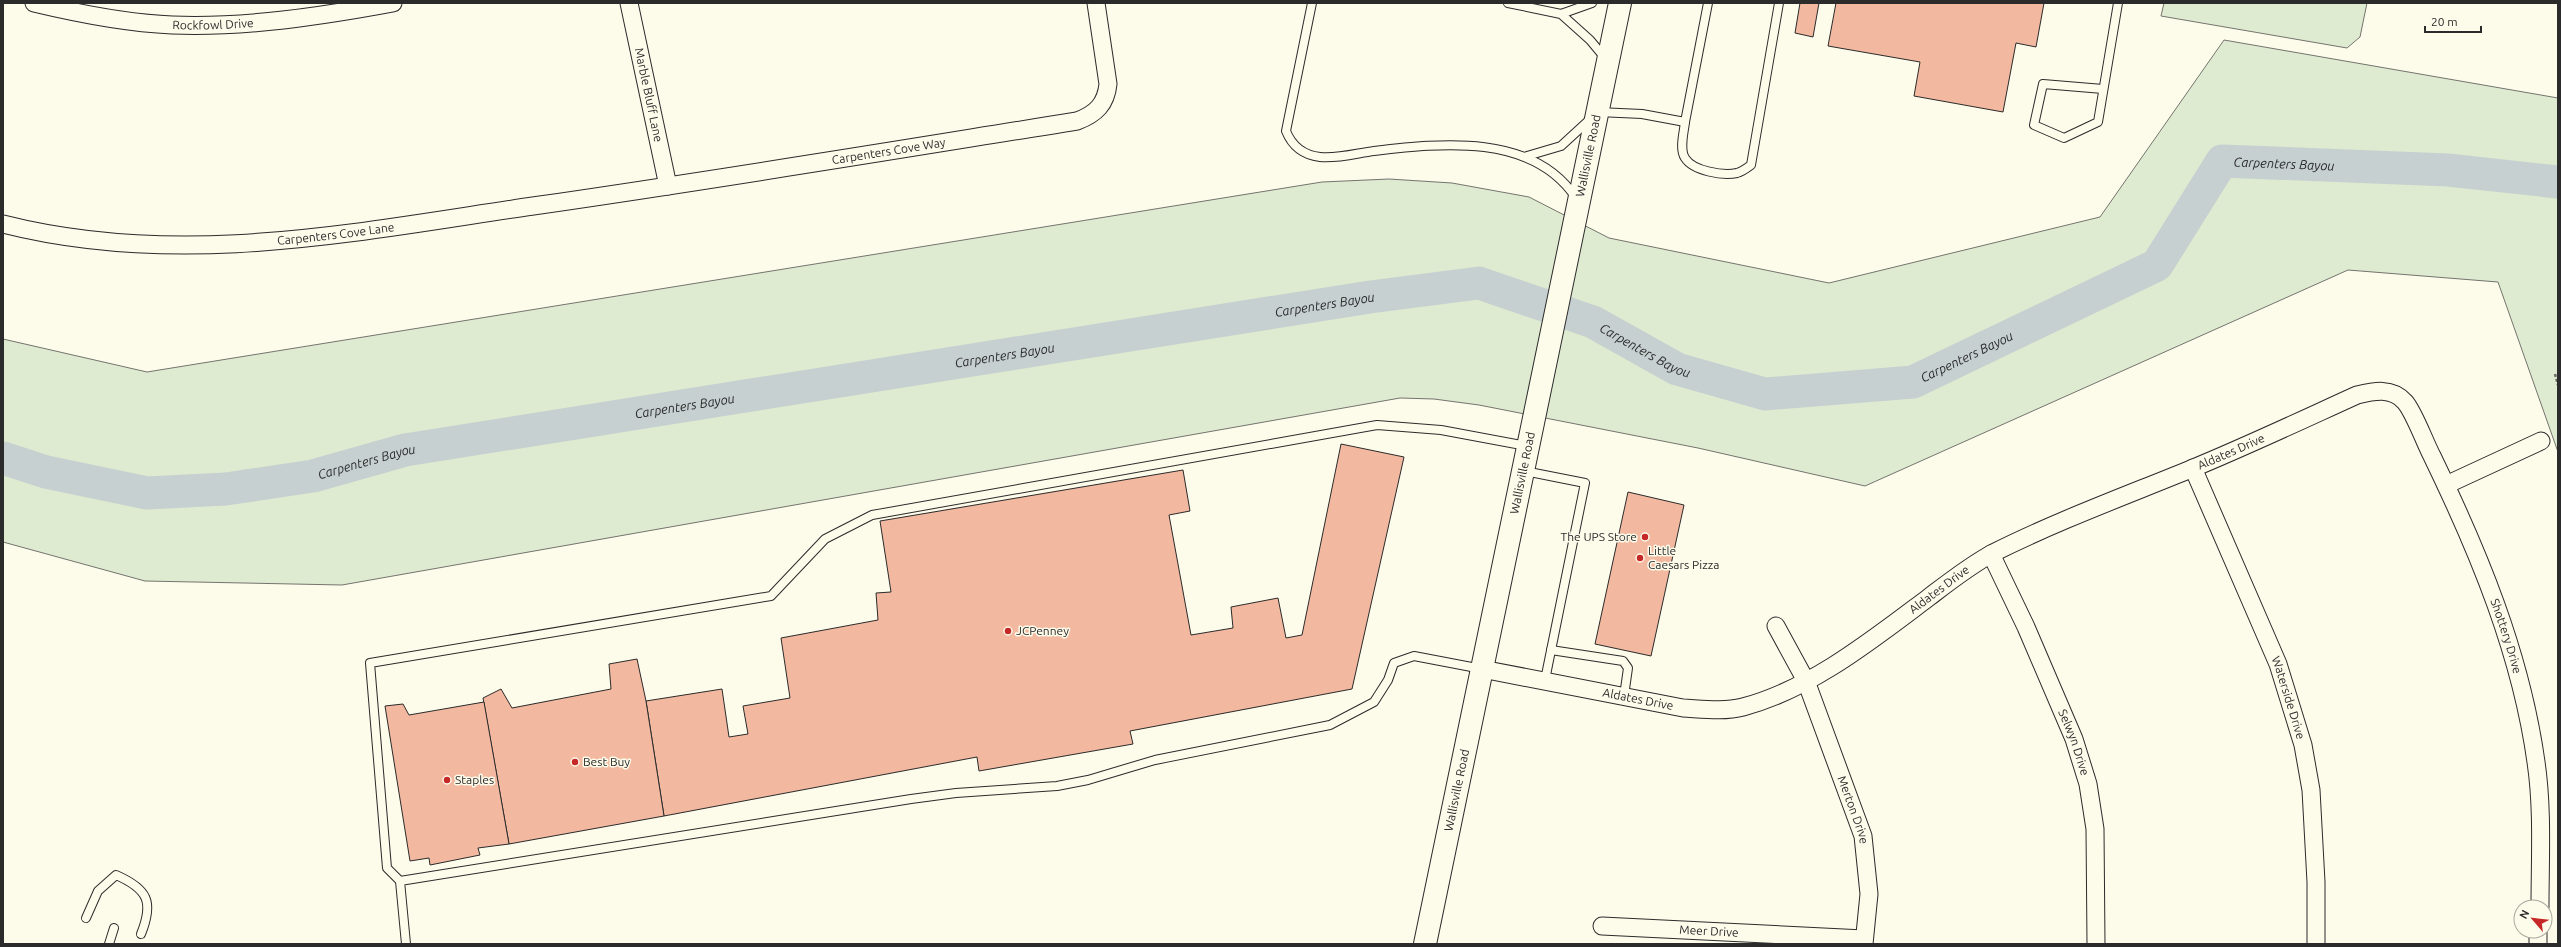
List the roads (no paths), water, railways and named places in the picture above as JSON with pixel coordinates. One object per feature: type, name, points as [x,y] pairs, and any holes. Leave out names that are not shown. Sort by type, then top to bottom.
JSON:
[{"type":"main road","name":"Wallisville Road","points":[[1425,944],[1620,3]]},
{"type":"street","name":"Rockfowl Drive","points":[[36,3],[115,20],[174,25],[222,24],[330,9],[393,3]]},
{"type":"street","name":"Marble Bluff Lane","points":[[629,3],[668,186]]},
{"type":"street","name":"Carpenters Cove Way","points":[[668,186],[1077,121],[1097,111],[1103,102],[1108,84],[1096,3]]},
{"type":"street","name":"Carpenters Cove Lane","points":[[3,224],[33,231],[112,243],[192,246],[254,244],[324,237],[668,186]]},
{"type":"street","name":"Aldates Drive","points":[[1482,669],[1545,680],[1683,708],[1713,710],[1741,708],[1806,681],[1872,639],[1960,572],[1991,554],[2048,528],[2193,468],[2357,395],[2374,391],[2389,392]]},
{"type":"street","name":"Shottery Drive","points":[[2389,392],[2405,402],[2446,485],[2493,595],[2514,656],[2526,702],[2537,763],[2540,814],[2540,899]]},
{"type":"street","points":[[2446,485],[2541,441]]},
{"type":"street","name":"Waterside Drive","points":[[2193,468],[2278,664],[2303,745],[2311,790],[2316,882],[2316,944]]},
{"type":"street","name":"Selwyn Drive","points":[[1991,554],[2032,641],[2074,739],[2088,784],[2095,829],[2096,944]]},
{"type":"street","name":"Merton Drive","points":[[1776,626],[1806,681],[1863,836],[1869,894],[1864,942]]},
{"type":"street","name":"Meer Drive","points":[[1602,926],[1864,942]]},
{"type":"lane","points":[[1312,3],[1286,132],[1291,143],[1304,153],[1321,157],[1422,145],[1461,144],[1527,156],[1548,168],[1568,185],[1579,202]]},
{"type":"lane","points":[[1508,3],[1561,14],[1590,40],[1608,62]]},
{"type":"lane","points":[[1561,14],[1592,3]]},
{"type":"lane","points":[[1708,3],[1685,122],[1683,144],[1685,158],[1695,167],[1719,172],[1738,173],[1751,165],[1779,3]]},
{"type":"lane","points":[[2103,89],[2043,84],[2034,125],[2064,138],[2098,122],[2118,3]]},
{"type":"lane","points":[[1527,156],[1561,146],[1598,112],[1642,114],[1685,122]]},
{"type":"lane","points":[[406,944],[400,881],[387,868],[370,664],[771,596],[825,539],[872,515],[1377,425],[1442,430],[1529,447]]},
{"type":"lane","points":[[1524,470],[1585,482],[1545,680]]},
{"type":"lane","points":[[1551,650],[1622,661],[1628,668],[1624,696]]},
{"type":"lane","points":[[400,881],[903,800],[956,793],[1057,786],[1088,780],[1155,760],[1330,725],[1374,702],[1388,680],[1394,663],[1414,656],[1482,669]]},
{"type":"lane","points":[[86,918],[98,891],[116,875],[134,882],[146,896],[148,916],[142,934]]},
{"type":"lane","points":[[109,944],[114,928]]},
{"type":"waterway","name":"Carpenters Bayou","points":[[3,458],[46,472],[147,493],[226,489],[313,476],[405,450],[1370,297],[1479,283],[1593,322],[1677,369],[1765,394],[1913,382],[2157,265],[2222,161],[2448,170],[2558,182]]},
{"type":"place","name":"The UPS Store","points":[[1645,537]]},
{"type":"place","name":"Little Caesars Pizza","points":[[1640,558]]},
{"type":"place","name":"JCPenney","points":[[1008,631]]},
{"type":"place","name":"Best Buy","points":[[575,762]]},
{"type":"place","name":"Staples","points":[[447,780]]}]
